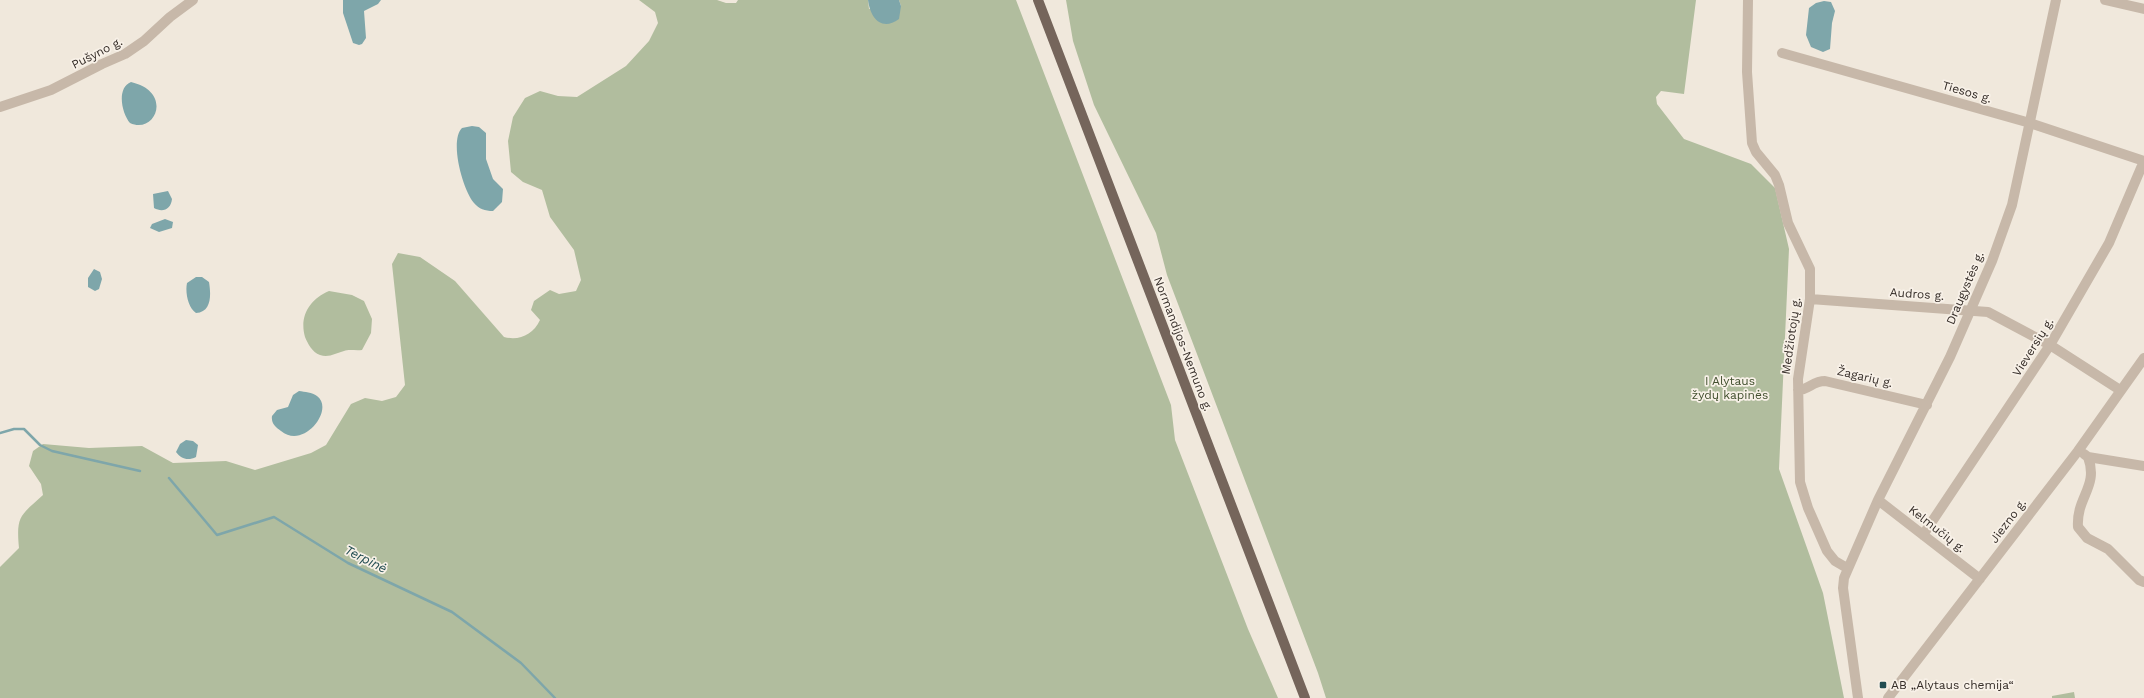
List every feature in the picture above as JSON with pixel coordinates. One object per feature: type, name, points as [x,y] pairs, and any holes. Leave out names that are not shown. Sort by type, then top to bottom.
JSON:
[{"type":"main road","name":"Normandijos-Nemuno g.","points":[[1038,0],[1305,698]]},
{"type":"street","name":"Pušyno g.","points":[[0,107],[51,90],[125,54],[144,41],[170,17],[192,0]]},
{"type":"street","name":"Medžiotojų g.","points":[[1748,0],[1747,72],[1752,143],[1756,152],[1775,175],[1788,222],[1810,268],[1810,299],[1799,365],[1798,390],[1800,482],[1803,493],[1828,551],[1835,561],[1847,568]]},
{"type":"street","name":"Draugystės g.","points":[[1847,568],[1878,500],[1927,405],[1992,261],[2012,205],[2056,0]]},
{"type":"street","points":[[2104,0],[2144,10]]},
{"type":"street","name":"Tiesos g.","points":[[1782,53],[2030,123],[2144,161]]},
{"type":"street","name":"Vieversių g.","points":[[1923,535],[2050,345],[2109,243],[2144,161]]},
{"type":"street","name":"Audros g.","points":[[1810,299],[1988,312],[2050,345],[2120,390]]},
{"type":"street","name":"Jiezno g.","points":[[1888,698],[2078,451],[2144,358]]},
{"type":"street","name":"Žagarių g.","points":[[1798,390],[1804,390],[1817,381],[1825,381],[1927,405]]},
{"type":"street","points":[[2078,451],[2088,457],[2144,466]]},
{"type":"street","points":[[2088,457],[2092,469],[2092,481],[2081,504],[2078,527],[2087,538],[2108,549],[2139,580],[2144,582]]},
{"type":"street","name":"Kelmučių g.","points":[[1878,500],[1980,579]]},
{"type":"street","points":[[1847,568],[1843,588],[1858,698]]},
{"type":"green space","points":[[639,0],[717,0],[726,3],[736,3],[738,0],[868,0],[869,9],[901,6],[899,0],[1016,0],[1171,405],[1175,440],[1248,629],[1278,698],[0,698],[0,567],[19,548],[18,529],[21,517],[43,495],[41,484],[29,466],[33,451],[43,444],[89,448],[142,446],[173,463],[226,461],[255,470],[311,453],[326,445],[351,404],[365,398],[382,401],[396,397],[405,385],[392,264],[398,253],[420,257],[455,281],[504,337],[515,338],[525,336],[534,330],[540,320],[531,310],[534,301],[550,290],[559,294],[576,291],[581,280],[574,250],[550,217],[542,190],[523,182],[511,172],[508,141],[513,117],[525,98],[540,91],[558,96],[577,97],[626,66],[649,41],[658,23],[655,12]]},
{"type":"green space","name":"I Alytaus žydų kapinės","points":[[1066,0],[1696,0],[1684,94],[1661,91],[1656,97],[1657,104],[1684,139],[1751,164],[1775,188],[1789,249],[1779,469],[1823,593],[1844,698],[1326,698],[1318,673],[1167,275],[1156,233],[1094,105],[1073,41]]},
{"type":"green space","points":[[329,291],[352,295],[364,301],[372,319],[371,333],[362,350],[346,350],[329,356],[323,356],[315,352],[309,345],[305,337],[305,315],[311,304],[316,299]]},
{"type":"green space","points":[[2074,692],[2075,698],[2052,698],[2052,696]]},
{"type":"water","points":[[343,0],[381,0],[378,4],[364,11],[366,38],[362,44],[359,45],[353,43],[343,13]]},
{"type":"water","points":[[868,0],[899,0],[901,6],[899,19],[893,23],[887,24],[878,21],[871,12]]},
{"type":"water","points":[[1824,1],[1831,2],[1835,11],[1832,23],[1830,49],[1823,52],[1811,47],[1806,35],[1809,8],[1816,3]]},
{"type":"water","points":[[131,82],[144,87],[152,94],[156,103],[156,111],[153,118],[147,123],[139,125],[130,123],[125,114],[122,95],[126,85]]},
{"type":"water","points":[[472,126],[479,127],[486,133],[486,159],[493,179],[503,189],[502,202],[493,211],[482,209],[474,203],[466,188],[459,166],[457,154],[458,134],[462,128]]},
{"type":"water","points":[[168,191],[172,199],[168,208],[160,210],[154,208],[153,194]]},
{"type":"water","points":[[165,219],[173,222],[172,228],[159,232],[150,228],[152,224]]},
{"type":"water","points":[[94,269],[100,272],[102,279],[99,289],[95,291],[88,287],[88,278]]},
{"type":"water","points":[[196,277],[202,277],[209,282],[210,297],[208,306],[201,312],[196,313],[189,304],[186,291],[187,283]]},
{"type":"water","points":[[299,391],[311,393],[317,396],[322,402],[322,410],[320,418],[307,432],[299,435],[290,435],[281,431],[275,426],[272,421],[272,416],[277,410],[288,407],[293,395]]},
{"type":"water","points":[[186,440],[193,441],[198,445],[196,457],[185,459],[176,452],[180,444]]},
{"type":"waterway","name":"Terpinė","points":[[0,433],[14,429],[24,429],[40,445],[52,451],[140,471]]},
{"type":"waterway","name":"Terpinė","points":[[169,478],[217,535],[274,517],[348,563],[452,612],[521,663],[555,698]]},
{"type":"place","name":"AB „Alytaus chemija“","points":[[1883,685]]}]
